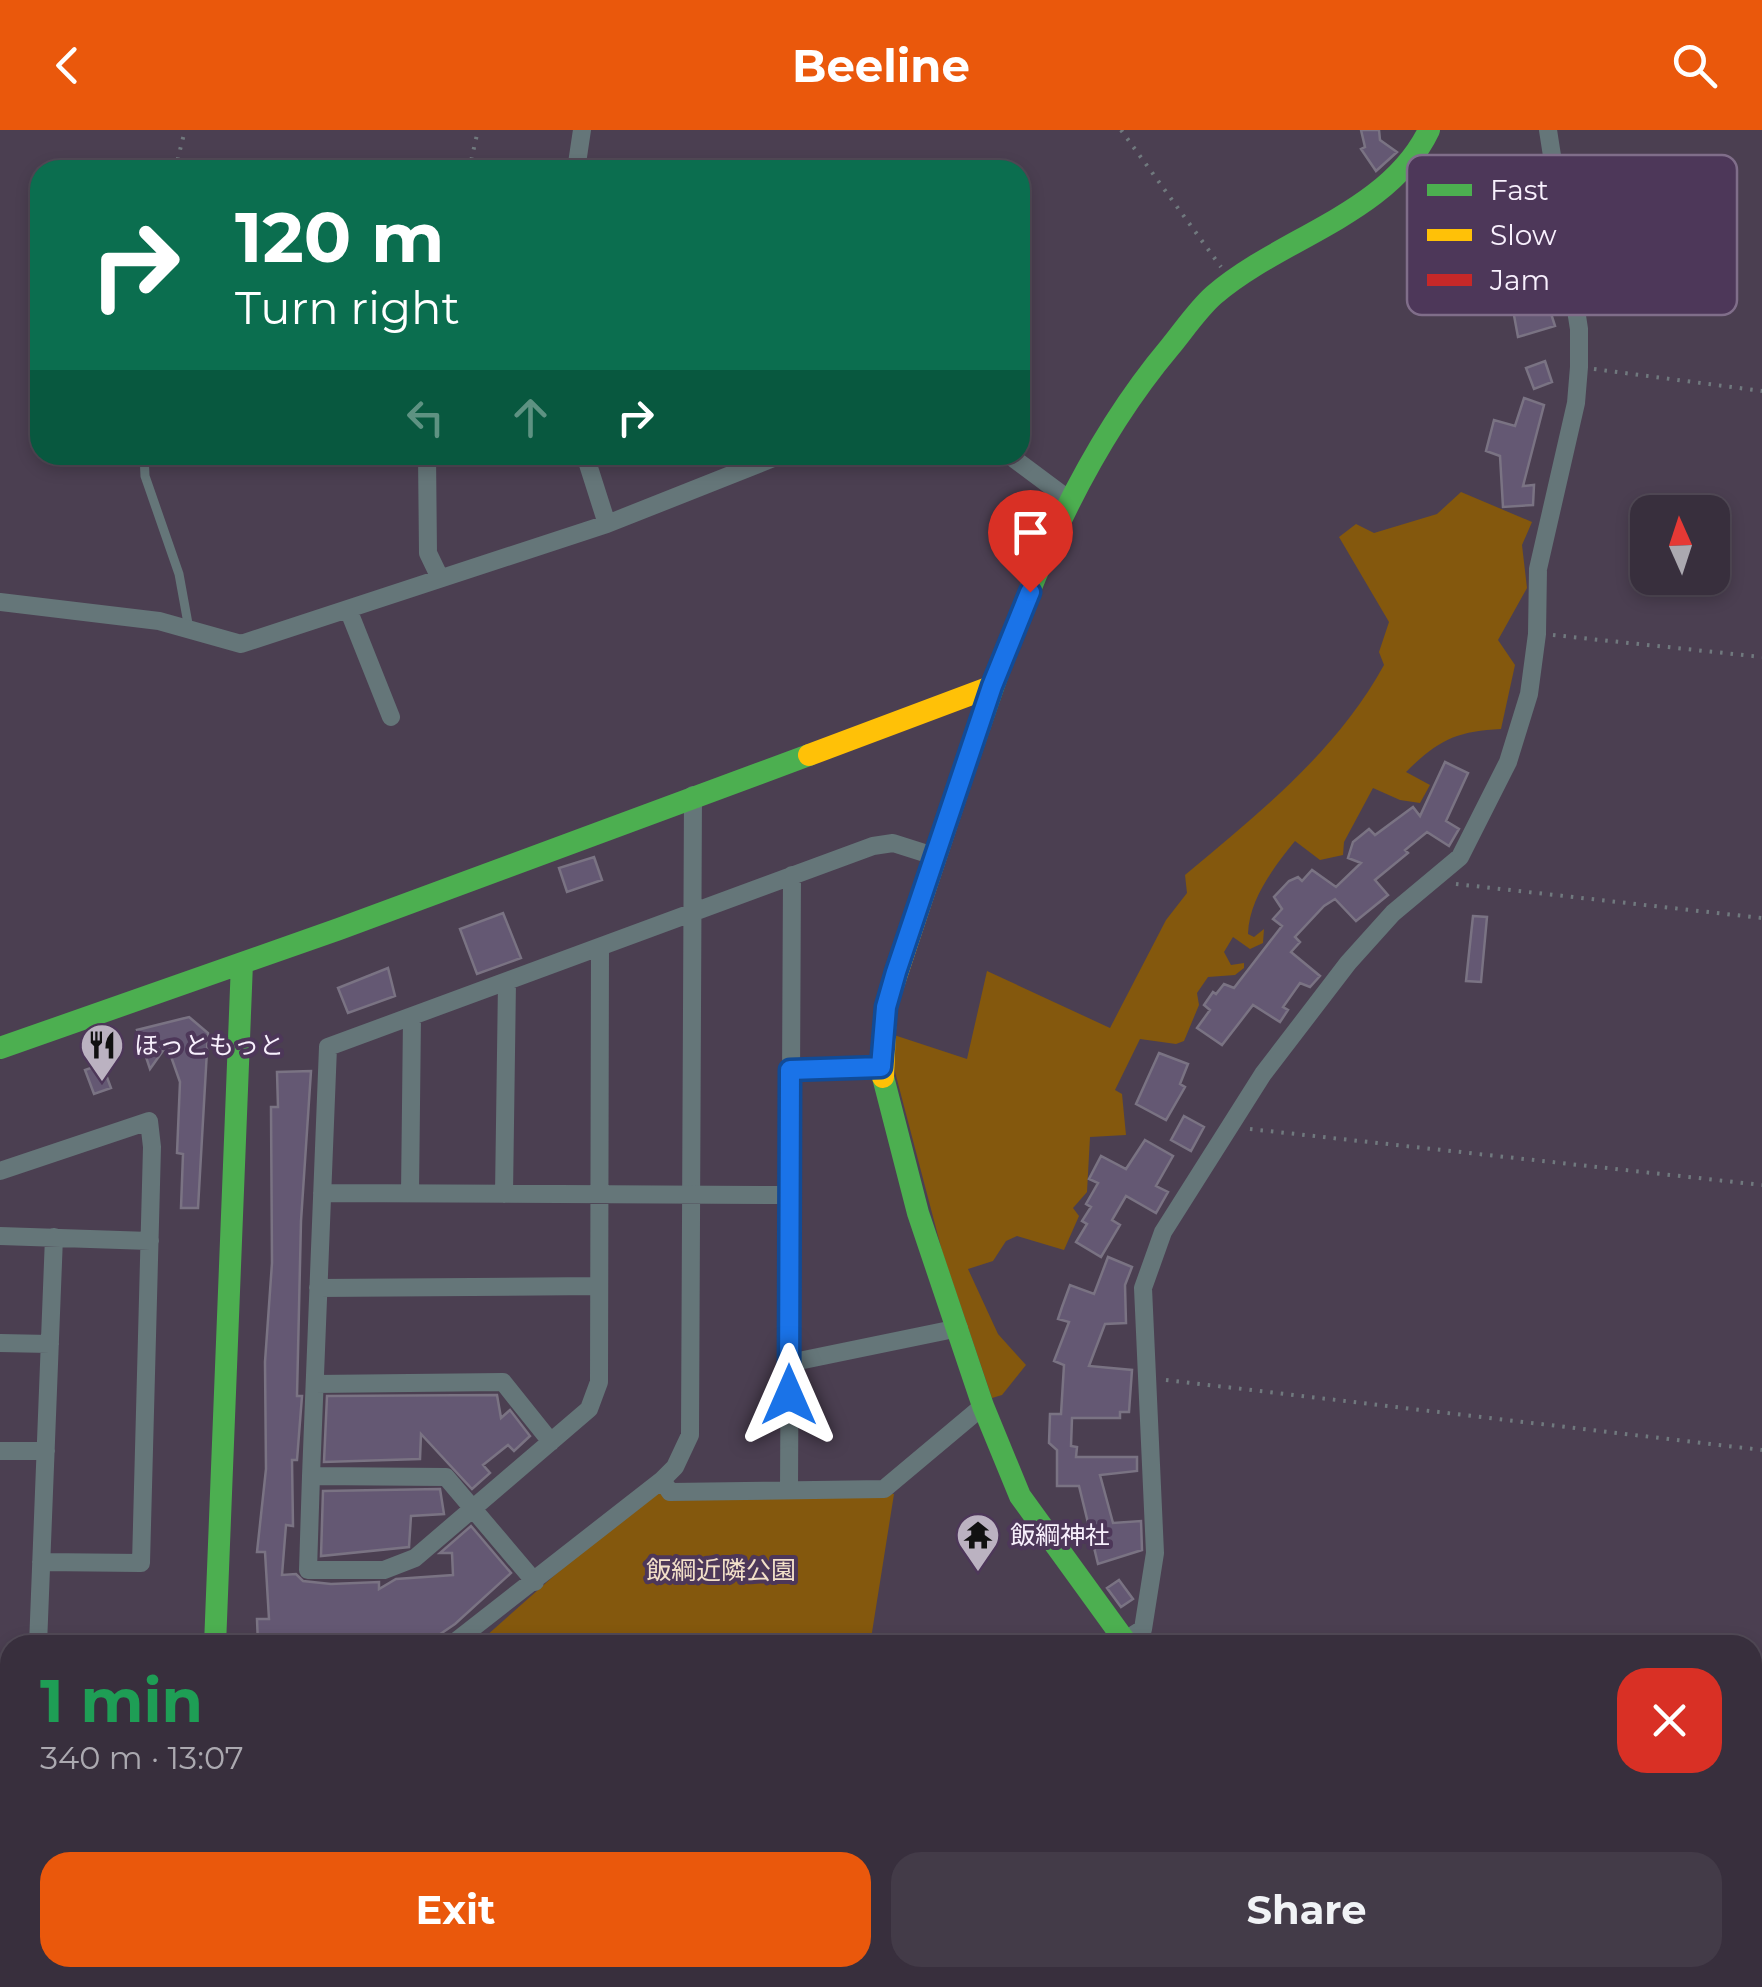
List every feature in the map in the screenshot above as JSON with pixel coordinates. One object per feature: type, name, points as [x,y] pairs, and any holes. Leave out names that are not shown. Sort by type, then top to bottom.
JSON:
[{"type":"street","points":[[578,160],[582,130]]},
{"type":"street","points":[[1416,155],[1429,130]]},
{"type":"street","points":[[1548,130],[1552,155]]},
{"type":"street","points":[[1122,1635],[1020,1496],[983,1406],[903,1162],[881,1067],[886,1007],[992,686],[1068,499],[1130,395],[1229,282],[1388,184],[1407,164]]},
{"type":"street","points":[[1136,1635],[1143,1629],[1154,1569],[1143,1288],[1164,1232],[1228,1126],[1348,963],[1393,913],[1460,857],[1508,762],[1529,694],[1537,634],[1538,570],[1576,403],[1577,315]]},
{"type":"street","points":[[427,465],[428,553],[440,578]]},
{"type":"street","points":[[588,465],[607,524]]},
{"type":"street","points":[[0,602],[160,621],[241,644],[607,524],[756,465]]},
{"type":"street","points":[[1022,465],[1068,499]]},
{"type":"street","points":[[348,609],[391,716]]},
{"type":"street","points":[[0,1048],[242,964],[992,686]]},
{"type":"street","points":[[464,1635],[662,1480],[684,1451],[692,1420],[694,795]]},
{"type":"street","points":[[600,948],[597,1390],[589,1409],[415,1558],[396,1568],[308,1570],[328,1047],[873,846],[893,844],[934,856]]},
{"type":"street","points":[[789,1490],[792,875]]},
{"type":"street","points":[[215,1635],[242,964]]},
{"type":"street","points":[[504,1194],[507,982]]},
{"type":"street","points":[[410,1193],[412,1017]]},
{"type":"street","points":[[790,1070],[881,1067]]},
{"type":"street","points":[[0,1171],[149,1122],[150,1241],[140,1563],[42,1562]]},
{"type":"street","points":[[322,1193],[789,1195]]},
{"type":"street","points":[[0,1236],[150,1241]]},
{"type":"street","points":[[38,1635],[54,1236]]},
{"type":"street","points":[[318,1288],[599,1286]]},
{"type":"street","points":[[789,1363],[959,1328]]},
{"type":"street","points":[[0,1343],[50,1344]]},
{"type":"street","points":[[314,1384],[503,1382],[552,1442]]},
{"type":"street","points":[[662,1480],[670,1492],[884,1489],[983,1406]]},
{"type":"street","points":[[0,1451],[46,1450]]},
{"type":"street","points":[[311,1476],[446,1477],[536,1582]]},
{"type":"lane","points":[[144,465],[179,574],[189,632]]},
{"type":"path","points":[[177,160],[184,130]]},
{"type":"path","points":[[472,160],[478,130]]},
{"type":"path","points":[[1120,130],[1215,256],[1229,282]]},
{"type":"path","points":[[1579,366],[1762,391]]},
{"type":"path","points":[[1537,634],[1762,657]]},
{"type":"path","points":[[1432,881],[1762,918]]},
{"type":"path","points":[[1228,1126],[1762,1185]]},
{"type":"path","points":[[1146,1378],[1762,1450]]},
{"type":"green space","points":[[1461,492],[1532,522],[1522,545],[1527,588],[1498,640],[1515,665],[1501,729],[1449,739],[1417,761],[1406,772],[1430,785],[1420,803],[1400,800],[1373,788],[1344,842],[1343,855],[1320,860],[1295,841],[1271,873],[1253,908],[1248,934],[1254,937],[1264,929],[1263,943],[1250,949],[1233,937],[1224,952],[1231,965],[1244,963],[1244,968],[1235,975],[1208,977],[1197,993],[1199,1005],[1184,1041],[1176,1044],[1140,1039],[1115,1090],[1122,1094],[1126,1135],[1090,1137],[1087,1192],[1073,1208],[1079,1216],[1064,1250],[1017,1236],[1006,1241],[993,1261],[968,1269],[998,1334],[1026,1365],[1002,1395],[992,1398],[942,1251],[894,1068],[894,1035],[967,1059],[987,971],[1110,1028],[1166,920],[1187,893],[1185,875],[1320,753],[1384,665],[1379,652],[1389,622],[1339,537],[1356,524],[1374,533],[1437,514]]},
{"type":"green space","name":"飯綱近隣公園","points":[[662,1480],[669,1495],[894,1494],[872,1635],[487,1635]]},
{"type":"building","points":[[1361,130],[1379,130],[1380,140],[1397,152],[1376,171],[1361,149],[1365,147]]},
{"type":"building","points":[[1514,315],[1551,315],[1555,326],[1518,337]]},
{"type":"building","points":[[1545,361],[1552,382],[1534,389],[1526,368]]},
{"type":"building","points":[[1524,398],[1544,405],[1523,486],[1534,485],[1533,505],[1503,507],[1500,456],[1486,451],[1494,420],[1515,426]]},
{"type":"building","points":[[1445,762],[1468,773],[1446,821],[1459,829],[1449,846],[1427,832],[1375,880],[1388,895],[1356,921],[1335,899],[1324,906],[1295,937],[1300,942],[1291,952],[1320,976],[1310,987],[1300,983],[1283,1007],[1288,1010],[1280,1022],[1253,1005],[1222,1045],[1197,1028],[1210,1010],[1204,1005],[1213,992],[1216,994],[1224,984],[1234,988],[1282,926],[1273,919],[1282,909],[1274,897],[1289,881],[1298,877],[1302,881],[1312,870],[1336,887],[1361,863],[1348,858],[1353,842],[1369,829],[1375,835],[1413,807],[1420,816]]},
{"type":"building","points":[[594,857],[602,880],[567,892],[559,868]]},
{"type":"building","points":[[503,913],[521,958],[477,974],[460,929]]},
{"type":"building","points":[[1473,916],[1487,917],[1481,982],[1466,981]]},
{"type":"building","points":[[388,968],[395,996],[348,1013],[338,988]]},
{"type":"building","points":[[189,1017],[208,1033],[198,1208],[181,1208],[183,1154],[177,1153],[180,1082],[167,1045],[150,1069],[137,1030]]},
{"type":"building","points":[[1159,1053],[1188,1064],[1180,1084],[1185,1087],[1166,1120],[1136,1104]]},
{"type":"building","points":[[102,1064],[111,1088],[94,1094],[85,1070]]},
{"type":"building","points":[[311,1071],[301,1221],[297,1396],[302,1396],[297,1460],[292,1460],[293,1526],[286,1525],[282,1575],[296,1574],[303,1581],[331,1584],[379,1582],[379,1589],[396,1579],[453,1575],[452,1553],[440,1553],[471,1526],[511,1573],[439,1635],[258,1635],[257,1619],[269,1619],[265,1552],[257,1552],[266,1469],[265,1362],[272,1263],[271,1107],[278,1107],[277,1072]]},
{"type":"building","points":[[1184,1116],[1204,1127],[1191,1151],[1171,1140]]},
{"type":"building","points":[[1145,1140],[1173,1156],[1156,1186],[1168,1192],[1156,1213],[1126,1196],[1112,1220],[1120,1225],[1101,1257],[1076,1242],[1087,1224],[1082,1221],[1091,1207],[1086,1204],[1098,1183],[1089,1179],[1101,1156],[1126,1169]]},
{"type":"building","points":[[1108,1257],[1132,1267],[1125,1285],[1126,1323],[1105,1324],[1089,1366],[1132,1370],[1129,1412],[1120,1412],[1120,1418],[1072,1418],[1071,1446],[1077,1447],[1076,1457],[1137,1457],[1137,1471],[1100,1475],[1113,1523],[1141,1521],[1142,1550],[1098,1564],[1079,1486],[1057,1486],[1057,1450],[1049,1443],[1050,1414],[1061,1414],[1064,1365],[1054,1361],[1069,1322],[1058,1319],[1070,1285],[1094,1294]]},
{"type":"building","points":[[497,1395],[501,1418],[510,1410],[530,1436],[514,1451],[508,1445],[483,1465],[490,1473],[472,1489],[421,1434],[420,1459],[324,1462],[327,1396]]},
{"type":"building","points":[[440,1489],[444,1514],[411,1516],[409,1547],[321,1556],[323,1491]]},
{"type":"building","points":[[1119,1580],[1133,1599],[1121,1607],[1107,1588]]},
{"type":"traffic: fast","points":[[1413,155],[1429,130]]},
{"type":"traffic: fast","points":[[960,784],[1021,611],[1045,555],[1100,447],[1133,396],[1214,295],[1361,204],[1407,163]]},
{"type":"traffic: fast","points":[[0,1048],[339,929],[809,755]]},
{"type":"traffic: fast","points":[[215,1635],[242,963]]},
{"type":"traffic: fast","points":[[883,1077],[918,1213],[983,1406],[1020,1496],[1121,1635]]},
{"type":"traffic: slow","points":[[809,755],[993,686]]},
{"type":"traffic: slow","points":[[883,1077],[886,1007],[960,784]]},
{"type":"place","name":"ほっともっと","points":[[102,1083]]},
{"type":"place","name":"飯綱神社","points":[[978,1573]]},
{"type":"route","points":[[789,1395],[790,1070],[881,1067],[881,1036],[896,972],[992,686],[1030,592]]}]
